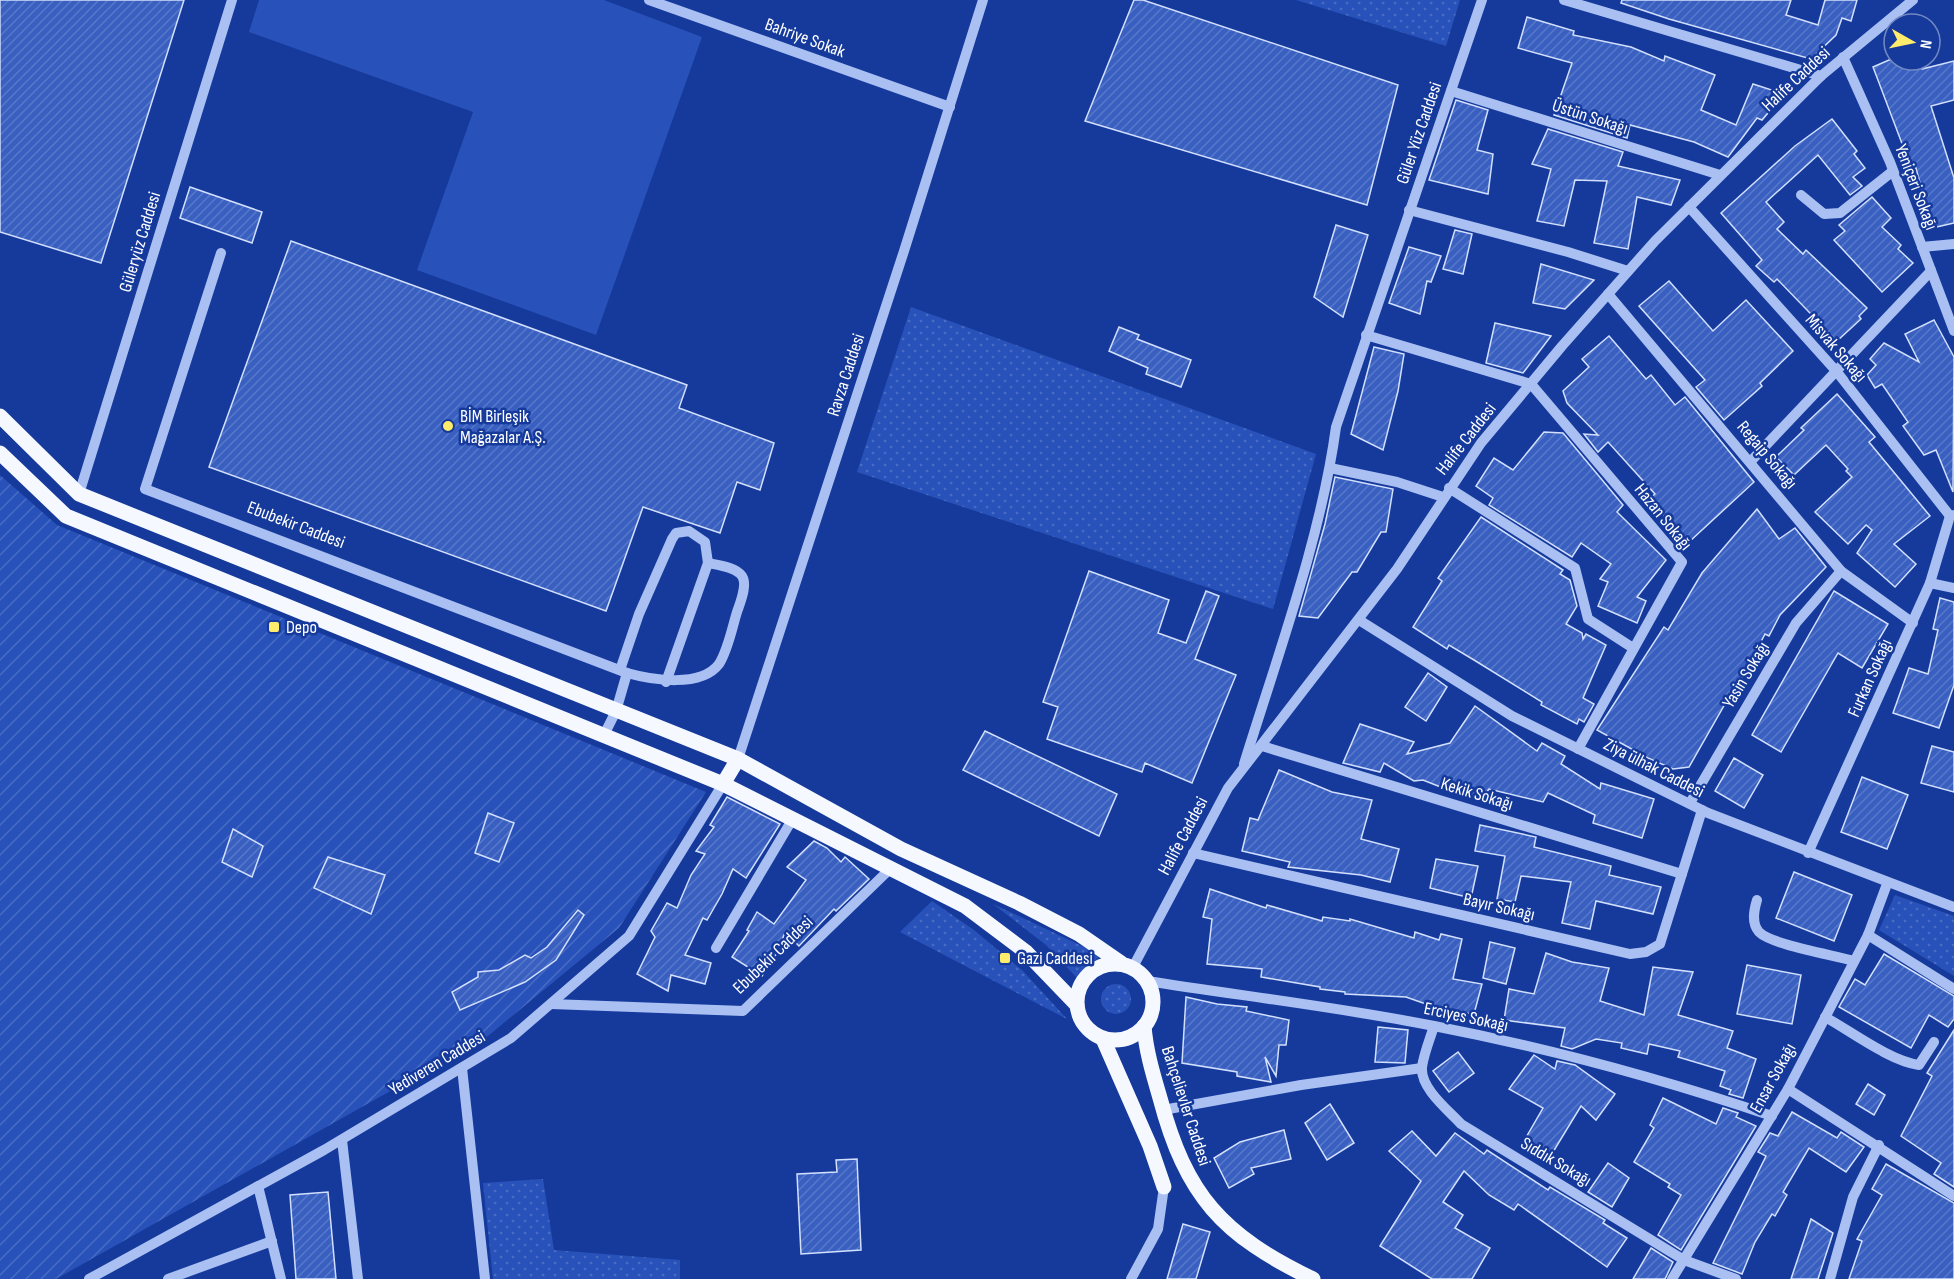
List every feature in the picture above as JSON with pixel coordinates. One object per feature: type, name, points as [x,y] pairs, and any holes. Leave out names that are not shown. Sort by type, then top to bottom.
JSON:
[{"type":"main road","points":[[0,416],[79,494],[738,759],[901,849],[1019,903],[1079,934],[1147,981],[1153,997],[1153,1009],[1144,1026],[1130,1037],[1117,1040],[1103,1039],[1092,1033],[1083,1023],[1077,1005],[1052,976],[996,927],[965,906],[723,784],[66,516],[0,453]]},
{"type":"main road","points":[[66,516],[79,494]]},
{"type":"main road","points":[[723,784],[738,759]]},
{"type":"main road","name":"Ebubekir Caddesi","points":[[890,869],[901,849]]},
{"type":"main road","points":[[1077,1005],[1080,985],[1097,967],[1127,965]]},
{"type":"main road","name":"Bahçelievler Caddesi","points":[[1144,1026],[1146,1052],[1163,1110],[1179,1158],[1192,1185],[1209,1208],[1251,1245],[1291,1274],[1313,1279]]},
{"type":"main road","points":[[1103,1039],[1150,1146],[1164,1187]]},
{"type":"main road","points":[[1163,1110],[1164,1187]]},
{"type":"street","name":"Güleryüz Caddesi","points":[[79,494],[232,0]]},
{"type":"street","name":"Bahriye Sokak","points":[[649,0],[950,107]]},
{"type":"street","name":"Ravza Caddesi","points":[[738,759],[983,0]]},
{"type":"street","name":"Güler Yüz Caddesi","points":[[1242,770],[1295,598],[1330,468],[1336,427],[1482,0]]},
{"type":"street","points":[[1564,0],[1821,76]]},
{"type":"street","name":"Halife Caddesi","points":[[1127,965],[1193,853],[1224,795],[1397,569],[1481,443],[1628,271],[1689,207],[1821,76],[1913,0]]},
{"type":"street","name":"Yeniçeri Sokağı","points":[[1843,57],[1893,171],[1954,332]]},
{"type":"street","name":"Üstün Sokağı","points":[[1451,91],[1720,176]]},
{"type":"street","points":[[1801,195],[1824,214],[1840,213],[1893,171]]},
{"type":"street","name":"Misvak Sokağı","points":[[1689,207],[1837,372],[1952,516]]},
{"type":"street","points":[[1409,210],[1579,255],[1628,271]]},
{"type":"street","points":[[1922,247],[1954,244]]},
{"type":"street","name":"Ebubekir Caddesi","points":[[221,253],[145,489],[624,671]]},
{"type":"street","points":[[1750,461],[1931,271]]},
{"type":"street","name":"Regaip Sokağı","points":[[1608,294],[1841,572],[1914,622]]},
{"type":"street","points":[[1366,335],[1531,384]]},
{"type":"street","name":"Hazan Sokağı","points":[[1531,384],[1682,562],[1578,749]]},
{"type":"street","points":[[1330,468],[1446,493],[1575,568],[1588,619],[1633,648]]},
{"type":"street","name":"Furkan Sokağı","points":[[1808,853],[1914,622],[1930,584],[1952,516]]},
{"type":"street","points":[[604,735],[616,711],[639,614],[676,533],[689,531],[702,538],[708,563],[666,682]]},
{"type":"street","points":[[624,671],[666,682],[699,677],[715,668],[720,662],[743,592],[742,575],[708,563]]},
{"type":"street","name":"Yasin Sokağı","points":[[1690,803],[1796,623],[1841,572]]},
{"type":"street","points":[[1930,584],[1954,588]]},
{"type":"street","name":"Ziya ülhak Caddesi","points":[[1359,620],[1512,716],[1701,810],[1887,884],[1954,907]]},
{"type":"street","name":"Kekik Sokağı","points":[[1262,746],[1682,874]]},
{"type":"street","name":"Yediveren Caddesi","points":[[88,1279],[342,1140],[511,1038],[629,936],[723,784]]},
{"type":"street","name":"Bayır Sokağı","points":[[1193,853],[1630,954],[1646,952],[1660,944],[1701,810]]},
{"type":"street","points":[[716,948],[792,820]]},
{"type":"street","name":"Ebubekir Caddesi","points":[[551,1004],[743,1011],[890,869]]},
{"type":"street","name":"Ensar Sokağı","points":[[1672,1279],[1788,1089],[1868,935],[1887,884]]},
{"type":"street","points":[[1757,900],[1754,919],[1757,930],[1762,934],[1779,942],[1854,961]]},
{"type":"street","points":[[1868,935],[1954,989]]},
{"type":"street","name":"Erciyes Sokağı","points":[[1147,981],[1434,1026],[1619,1070],[1707,1094],[1772,1116]]},
{"type":"street","points":[[1825,1017],[1882,1051],[1913,1064],[1919,1065],[1925,1060],[1934,1042]]},
{"type":"street","points":[[1163,1110],[1301,1085],[1422,1068],[1434,1026]]},
{"type":"street","points":[[462,1068],[484,1279]]},
{"type":"street","name":"Sıddık Sokağı","points":[[1422,1068],[1425,1081],[1441,1103],[1476,1134],[1684,1260],[1736,1279]]},
{"type":"street","points":[[1788,1089],[1879,1145],[1954,1196]]},
{"type":"street","points":[[342,1140],[358,1279]]},
{"type":"street","points":[[1830,1279],[1853,1197],[1879,1145]]},
{"type":"street","points":[[258,1186],[281,1279]]},
{"type":"street","points":[[1131,1279],[1158,1229],[1164,1187]]},
{"type":"street","points":[[168,1279],[272,1241]]},
{"type":"shaded area","points":[[259,0],[604,0],[702,37],[596,335],[417,270],[473,112],[249,32]]},
{"type":"shaded area","points":[[1296,0],[1460,0],[1446,46]]},
{"type":"shaded area","points":[[911,307],[1316,454],[1273,609],[857,472]]},
{"type":"shaded area","points":[[0,475],[57,525],[706,792],[619,928],[488,1036],[56,1279],[0,1279]]},
{"type":"shaded area","points":[[1895,895],[1954,916],[1954,976],[1879,930]]},
{"type":"shaded area","points":[[932,901],[974,930],[1022,970],[1067,1019],[900,932]]},
{"type":"shaded area","points":[[993,904],[1101,955],[1077,978],[1046,945]]},
{"type":"shaded area","points":[[1116,984],[1127,988],[1131,999],[1127,1010],[1116,1014],[1105,1010],[1101,999],[1105,988]]},
{"type":"shaded area","points":[[543,1179],[554,1250],[680,1260],[680,1279],[493,1279],[483,1183]]},
{"type":"building","points":[[0,0],[184,0],[101,263],[0,232]]},
{"type":"building","points":[[1134,0],[1143,0],[1398,85],[1367,205],[1085,121]]},
{"type":"building","points":[[1622,0],[1791,0],[1786,15],[1818,25],[1825,0],[1857,0],[1851,21],[1842,18],[1836,35],[1811,59],[1669,19],[1621,3]]},
{"type":"building","points":[[1527,17],[1574,31],[1573,35],[1631,47],[1664,61],[1665,56],[1715,75],[1701,110],[1736,125],[1753,84],[1784,94],[1762,120],[1757,118],[1728,157],[1694,142],[1630,125],[1627,138],[1554,115],[1572,63],[1518,48]]},
{"type":"building","points":[[1954,61],[1954,100],[1931,106],[1954,178],[1954,223],[1932,228],[1916,168],[1912,170],[1873,67],[1882,63],[1882,72],[1942,72],[1942,64]]},
{"type":"building","points":[[1456,100],[1488,110],[1477,150],[1493,154],[1488,194],[1429,180]]},
{"type":"building","points":[[1832,119],[1857,151],[1854,154],[1865,168],[1853,177],[1862,186],[1850,195],[1818,155],[1766,202],[1784,222],[1777,229],[1803,254],[1806,250],[1867,308],[1859,316],[1861,319],[1837,341],[1777,279],[1774,282],[1756,266],[1762,260],[1721,213],[1795,146]]},
{"type":"building","points":[[1548,129],[1623,152],[1618,166],[1680,180],[1671,205],[1637,197],[1628,249],[1594,243],[1607,181],[1575,180],[1564,226],[1537,221],[1551,169],[1532,164]]},
{"type":"building","points":[[190,187],[262,212],[252,243],[180,218]]},
{"type":"building","points":[[1872,197],[1891,218],[1882,227],[1901,245],[1898,249],[1913,263],[1882,292],[1834,240],[1845,231],[1839,225]]},
{"type":"building","points":[[1336,225],[1368,235],[1343,317],[1314,297]]},
{"type":"building","points":[[1455,230],[1472,234],[1463,274],[1443,269]]},
{"type":"building","name":"BİM Birleşik Mağazalar A.Ş.","points":[[291,241],[687,385],[679,408],[774,443],[760,490],[737,482],[720,533],[643,507],[606,611],[209,467]]},
{"type":"building","points":[[1409,247],[1441,256],[1431,282],[1427,281],[1420,314],[1389,303]]},
{"type":"building","points":[[1541,264],[1594,280],[1565,309],[1533,303]]},
{"type":"building","points":[[1669,281],[1713,331],[1746,300],[1793,351],[1760,383],[1762,386],[1724,420],[1696,387],[1705,380],[1639,306]]},
{"type":"building","points":[[1934,320],[1954,357],[1953,492],[1936,450],[1924,455],[1903,426],[1908,422],[1882,384],[1875,388],[1867,375],[1876,365],[1870,359],[1884,343],[1919,362],[1905,334]]},
{"type":"building","points":[[1495,323],[1551,336],[1523,373],[1486,363]]},
{"type":"building","points":[[1119,327],[1139,335],[1137,339],[1191,360],[1181,387],[1146,374],[1148,368],[1109,351]]},
{"type":"building","points":[[1609,336],[1646,379],[1651,375],[1675,405],[1685,397],[1754,482],[1689,542],[1649,499],[1655,494],[1608,442],[1598,452],[1584,434],[1598,435],[1567,403],[1563,391],[1589,367],[1582,359]]},
{"type":"building","points":[[1374,347],[1404,354],[1398,391],[1383,450],[1351,434]]},
{"type":"building","points":[[1837,394],[1875,437],[1869,442],[1930,516],[1894,544],[1916,564],[1895,587],[1857,553],[1872,530],[1866,525],[1848,544],[1815,512],[1852,477],[1846,471],[1848,469],[1826,445],[1794,475],[1776,457],[1804,430],[1801,428]]},
{"type":"building","points":[[1544,432],[1563,433],[1623,505],[1617,512],[1666,560],[1637,597],[1646,601],[1637,623],[1598,606],[1608,582],[1600,579],[1611,564],[1581,543],[1572,557],[1489,505],[1493,498],[1476,486],[1494,458],[1513,470]]},
{"type":"building","points":[[1335,477],[1393,489],[1386,532],[1381,532],[1357,572],[1352,572],[1318,618],[1299,616],[1325,524]]},
{"type":"building","points":[[1757,509],[1779,539],[1795,528],[1826,567],[1780,615],[1769,636],[1765,634],[1735,692],[1733,690],[1689,767],[1673,769],[1597,730],[1664,627],[1668,630],[1702,573]]},
{"type":"building","points":[[1481,517],[1563,570],[1560,574],[1570,580],[1577,606],[1566,624],[1582,633],[1583,639],[1586,634],[1606,645],[1583,698],[1594,704],[1584,722],[1579,719],[1577,724],[1541,705],[1542,702],[1474,660],[1449,645],[1447,649],[1413,627],[1442,581],[1438,578]]},
{"type":"building","points":[[1089,571],[1169,600],[1158,633],[1186,643],[1206,591],[1219,596],[1195,659],[1236,675],[1192,783],[1145,763],[1142,772],[1047,739],[1058,707],[1043,702]]},
{"type":"building","points":[[1834,591],[1888,624],[1862,668],[1838,653],[1781,752],[1752,735]]},
{"type":"building","points":[[1940,598],[1954,602],[1954,685],[1939,728],[1893,713],[1909,668],[1928,674],[1938,630],[1933,629]]},
{"type":"building","points":[[1428,673],[1447,687],[1426,721],[1405,707]]},
{"type":"building","points":[[1475,706],[1537,751],[1542,743],[1565,756],[1561,764],[1600,789],[1601,783],[1654,799],[1642,838],[1593,823],[1595,815],[1548,793],[1543,802],[1489,789],[1480,801],[1445,783],[1443,788],[1423,780],[1414,781],[1384,763],[1380,772],[1343,763],[1360,724],[1414,742],[1407,754],[1450,743]]},
{"type":"building","points":[[985,731],[1117,794],[1099,836],[963,770]]},
{"type":"building","points":[[1932,746],[1954,752],[1954,792],[1921,783]]},
{"type":"building","points":[[1734,758],[1763,775],[1744,808],[1715,791]]},
{"type":"building","points":[[1279,770],[1332,792],[1372,800],[1361,839],[1399,849],[1390,882],[1361,875],[1288,867],[1290,862],[1242,851],[1250,818],[1258,820]]},
{"type":"building","points":[[1862,777],[1908,795],[1887,849],[1841,832]]},
{"type":"building","points":[[727,797],[780,824],[746,878],[733,869],[722,894],[707,920],[703,918],[685,955],[711,963],[705,984],[671,975],[668,991],[637,974],[655,937],[651,931],[667,903],[677,908],[691,875],[705,854],[696,851],[714,827],[710,825]]},
{"type":"building","points":[[488,813],[514,823],[499,862],[475,853]]},
{"type":"building","points":[[1480,825],[1536,837],[1534,847],[1611,866],[1609,875],[1661,887],[1653,914],[1596,901],[1590,929],[1562,923],[1571,882],[1521,876],[1515,902],[1497,899],[1505,856],[1475,851]]},
{"type":"building","points":[[233,829],[263,846],[252,877],[222,862]]},
{"type":"building","points":[[814,841],[827,848],[841,862],[845,857],[869,879],[836,911],[834,909],[799,946],[785,932],[779,950],[762,976],[732,957],[749,931],[747,930],[757,912],[774,924],[806,880],[787,867]]},
{"type":"building","points":[[328,857],[385,875],[371,914],[314,888]]},
{"type":"building","points":[[1436,859],[1478,866],[1471,898],[1430,888]]},
{"type":"building","points":[[1794,872],[1852,895],[1834,941],[1776,918]]},
{"type":"building","points":[[1210,889],[1266,908],[1267,905],[1322,921],[1323,917],[1350,921],[1350,919],[1414,938],[1415,932],[1439,940],[1441,934],[1462,939],[1453,979],[1482,984],[1474,1014],[1443,1010],[1406,997],[1345,994],[1345,992],[1261,977],[1262,969],[1207,964],[1212,919],[1203,917]]},
{"type":"building","points":[[578,910],[584,915],[556,960],[525,982],[460,1010],[452,992],[478,977],[478,972],[499,970],[525,955],[531,958],[547,947]]},
{"type":"building","points":[[1490,942],[1515,948],[1506,984],[1483,978]]},
{"type":"building","points":[[1546,953],[1572,962],[1609,968],[1600,1001],[1644,1015],[1653,967],[1693,972],[1678,1015],[1733,1031],[1727,1048],[1756,1059],[1743,1098],[1729,1094],[1731,1090],[1720,1086],[1725,1071],[1678,1057],[1680,1051],[1649,1044],[1647,1054],[1621,1048],[1622,1043],[1596,1039],[1572,1049],[1561,1046],[1565,1028],[1504,1020],[1509,989],[1534,994]]},
{"type":"building","points":[[1884,954],[1954,996],[1954,1019],[1948,1027],[1929,1015],[1911,1048],[1839,1007],[1855,979],[1865,985]]},
{"type":"building","points":[[1747,965],[1801,975],[1792,1024],[1737,1014]]},
{"type":"building","points":[[1186,997],[1217,1004],[1247,1007],[1246,1011],[1289,1020],[1286,1045],[1279,1045],[1276,1076],[1265,1057],[1271,1082],[1237,1076],[1237,1072],[1182,1063]]},
{"type":"building","points":[[1378,1027],[1408,1030],[1405,1063],[1375,1062]]},
{"type":"building","points":[[1954,1030],[1954,1187],[1934,1174],[1941,1163],[1901,1136],[1932,1076],[1927,1073]]},
{"type":"building","points":[[1458,1052],[1474,1073],[1449,1092],[1433,1071]]},
{"type":"building","points":[[1534,1055],[1555,1069],[1557,1061],[1575,1065],[1615,1094],[1596,1120],[1581,1106],[1550,1157],[1524,1141],[1543,1108],[1509,1089]]},
{"type":"building","points":[[1868,1084],[1885,1095],[1874,1115],[1856,1104]]},
{"type":"building","points":[[1663,1098],[1716,1124],[1723,1108],[1738,1113],[1736,1117],[1756,1126],[1681,1250],[1658,1235],[1681,1195],[1668,1187],[1670,1184],[1634,1162],[1654,1128],[1650,1125]]},
{"type":"building","points":[[1330,1104],[1354,1143],[1327,1160],[1305,1123]]},
{"type":"building","points":[[1792,1112],[1837,1138],[1841,1132],[1864,1147],[1846,1172],[1809,1148],[1783,1192],[1787,1195],[1775,1216],[1772,1214],[1755,1242],[1742,1274],[1713,1263],[1766,1156],[1758,1152],[1770,1133],[1778,1136]]},
{"type":"building","points":[[1284,1130],[1291,1159],[1251,1168],[1254,1174],[1229,1188],[1214,1158],[1240,1142]]},
{"type":"building","points":[[1412,1131],[1436,1156],[1455,1133],[1484,1154],[1487,1150],[1548,1190],[1550,1187],[1605,1220],[1603,1223],[1627,1238],[1607,1267],[1518,1204],[1514,1210],[1489,1195],[1464,1171],[1443,1202],[1463,1215],[1455,1228],[1490,1248],[1472,1279],[1432,1279],[1380,1246],[1421,1181],[1389,1151]]},
{"type":"building","points":[[857,1159],[861,1250],[801,1254],[797,1174],[837,1172],[836,1160]]},
{"type":"building","points":[[1608,1163],[1629,1178],[1612,1207],[1588,1192]]},
{"type":"building","points":[[1886,1164],[1954,1203],[1954,1279],[1849,1279],[1862,1241],[1857,1239],[1882,1195],[1872,1189]]},
{"type":"building","points":[[328,1192],[336,1279],[296,1279],[290,1195]]},
{"type":"building","points":[[1811,1219],[1833,1233],[1818,1279],[1791,1279]]},
{"type":"building","points":[[1183,1224],[1210,1232],[1196,1279],[1167,1279]]},
{"type":"building","points":[[1651,1248],[1673,1262],[1665,1279],[1633,1279]]},
{"type":"place","name":"BİM Birleşik Mağazalar A.Ş.","points":[[448,426]]},
{"type":"place","name":"Depo","points":[[274,627]]},
{"type":"place","name":"Gazi Caddesi","points":[[1005,958]]}]
